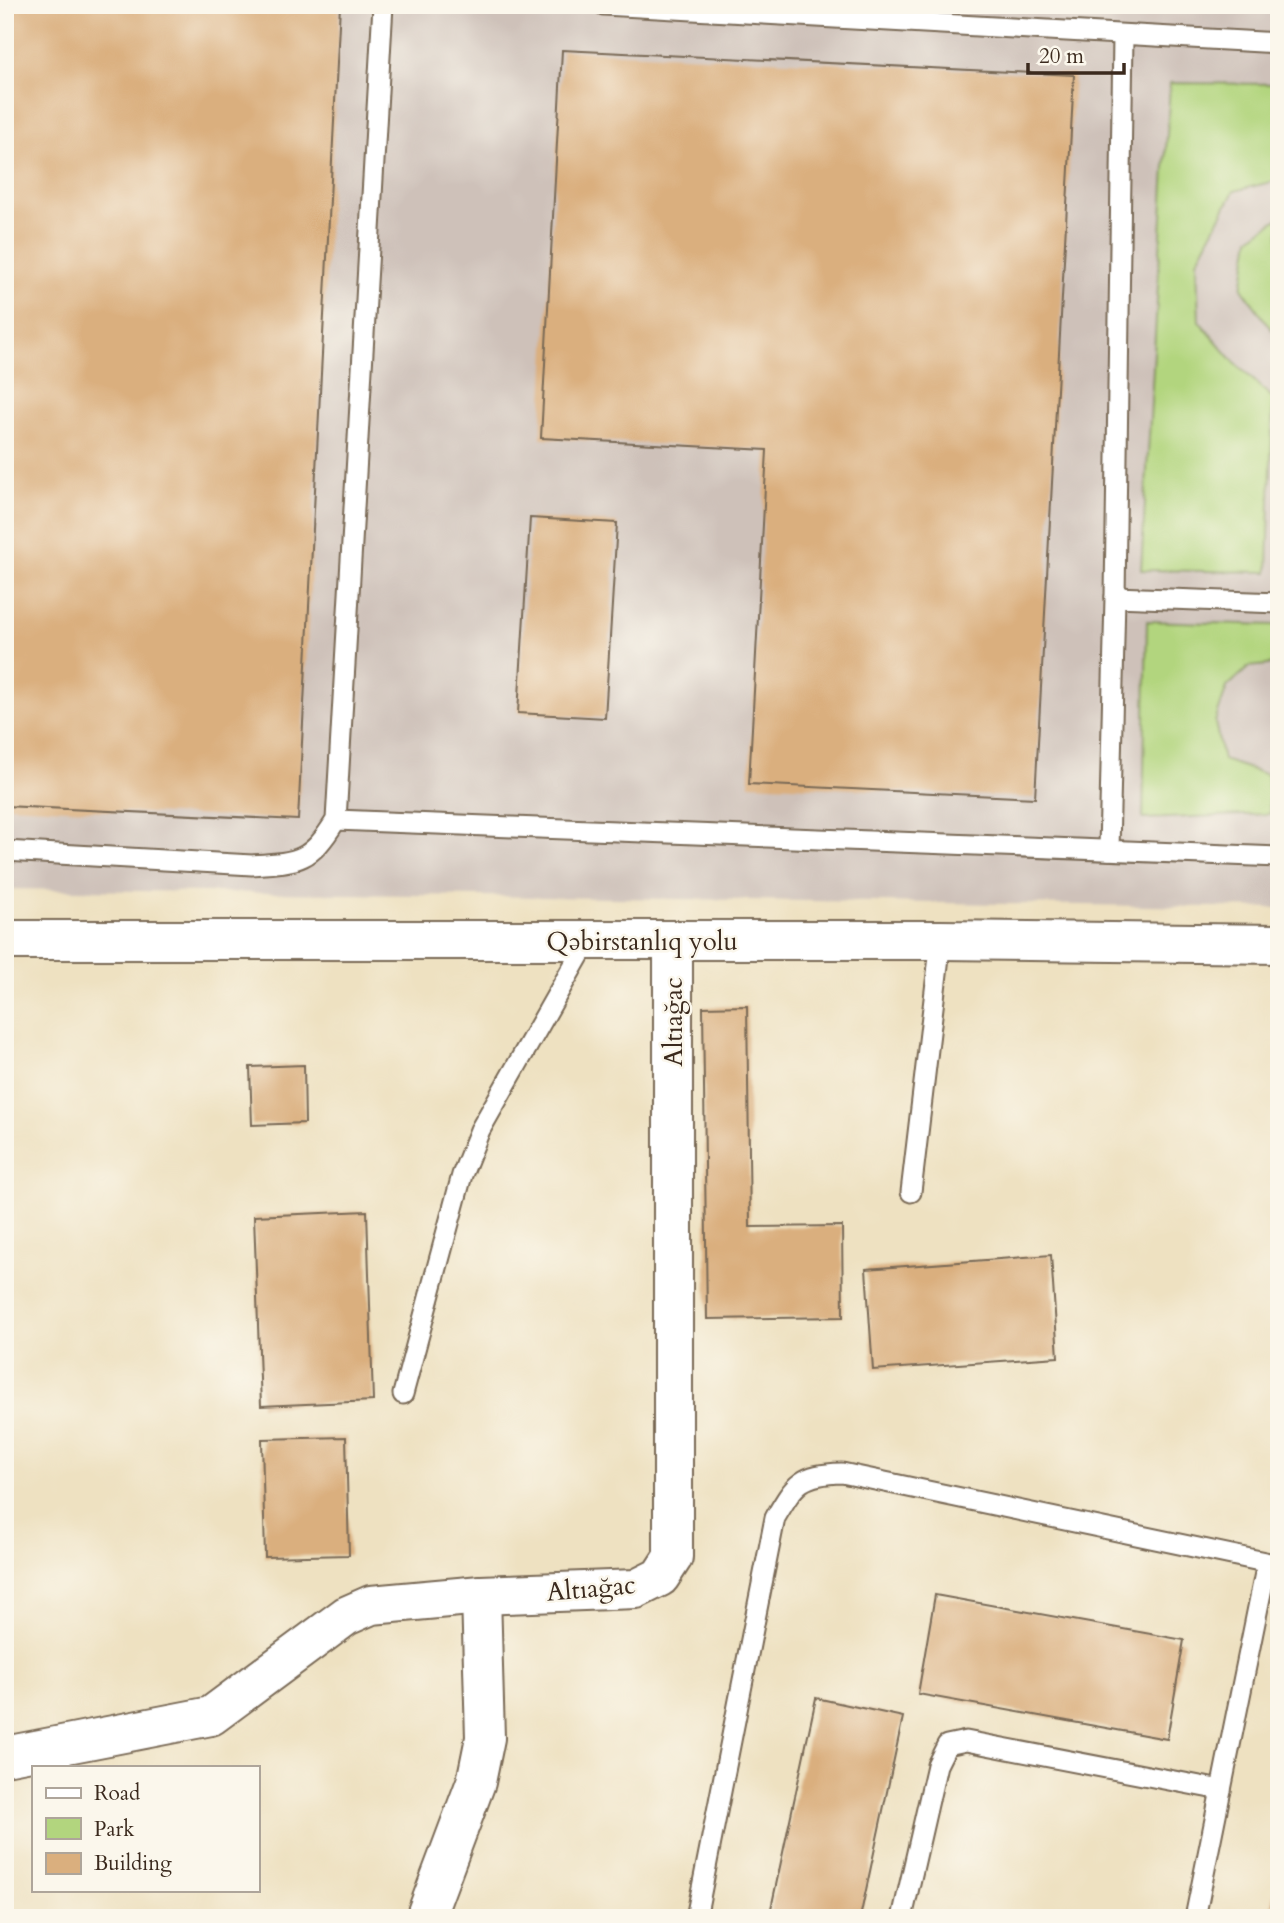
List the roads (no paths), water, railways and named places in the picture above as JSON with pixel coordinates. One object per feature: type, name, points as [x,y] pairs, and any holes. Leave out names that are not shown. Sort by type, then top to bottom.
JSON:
[{"type":"street","name":"Qəbirstanlıq yolu","points":[[5,940],[941,940],[1279,944]]},
{"type":"street","name":"Altıağac","points":[[5,1756],[211,1716],[346,1616],[372,1605],[481,1595],[636,1589],[660,1577],[673,1557],[673,941]]},
{"type":"street","points":[[425,1918],[476,1782],[485,1738],[481,1595]]},
{"type":"lane","points":[[5,851],[252,865],[291,863],[318,848],[336,820],[383,5]]},
{"type":"lane","points":[[604,5],[1279,43]]},
{"type":"lane","points":[[1109,850],[1124,36]]},
{"type":"lane","points":[[1115,597],[1279,603]]},
{"type":"lane","points":[[336,820],[1279,857]]},
{"type":"lane","points":[[911,1192],[941,940]]},
{"type":"lane","points":[[403,1394],[462,1175],[480,1130],[587,942]]},
{"type":"lane","points":[[696,1918],[775,1518],[794,1485],[818,1474],[842,1474],[1273,1564],[1220,1790],[1195,1918]]},
{"type":"lane","points":[[902,1918],[937,1765],[947,1745],[966,1741],[1220,1790]]}]
